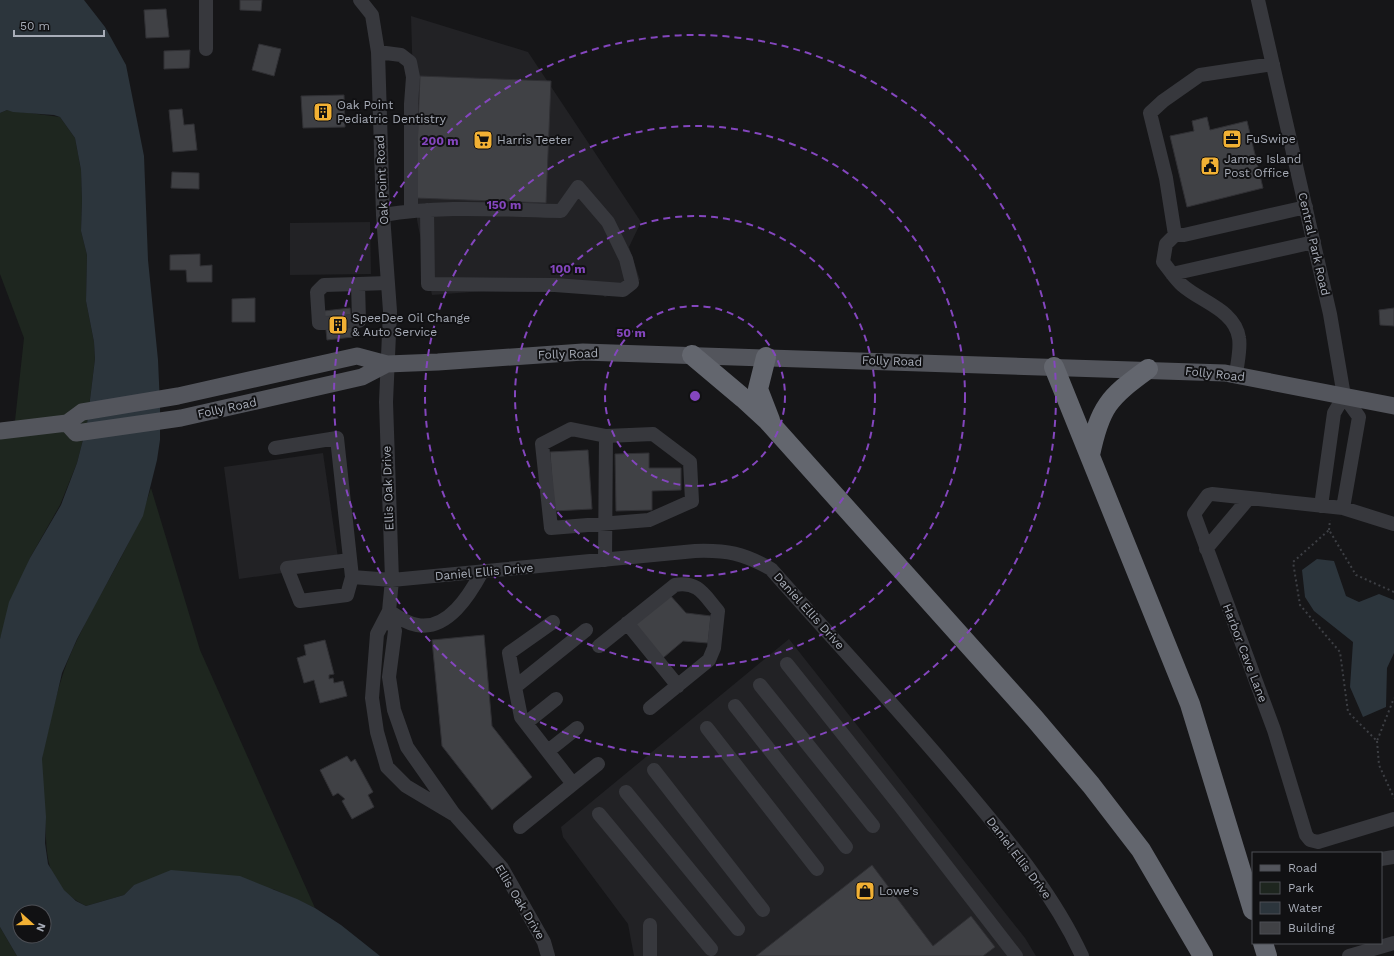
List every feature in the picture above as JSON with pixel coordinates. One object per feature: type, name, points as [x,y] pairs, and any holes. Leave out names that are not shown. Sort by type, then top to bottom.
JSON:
[{"type":"highway","points":[[692,355],[743,398],[772,427],[1035,720],[1091,785],[1141,850],[1204,956]]},
{"type":"highway","points":[[766,357],[758,390],[772,427]]},
{"type":"highway","points":[[1054,367],[1190,704],[1252,907]]},
{"type":"highway","points":[[1090,455],[1095,431],[1106,406],[1119,390],[1148,369]]},
{"type":"highway","points":[[1263,944],[1267,956]]},
{"type":"main road","name":"Folly Road","points":[[0,431],[67,423],[82,412],[178,396],[357,356],[386,364],[477,360],[564,352],[1148,369],[1236,375],[1394,406]]},
{"type":"main road","name":"Folly Road","points":[[67,423],[76,433],[181,418],[362,377],[386,364]]},
{"type":"street","points":[[206,0],[206,49]]},
{"type":"street","name":"Oak Point Road","points":[[360,0],[372,15],[378,52],[383,215],[390,311],[386,364]]},
{"type":"street","name":"Central Park Road","points":[[1258,0],[1330,314],[1344,396]]},
{"type":"street","points":[[378,52],[401,55],[410,62],[413,76],[411,104],[410,210]]},
{"type":"street","points":[[1175,235],[1166,178],[1150,112],[1162,101],[1200,76],[1273,64]]},
{"type":"street","points":[[383,215],[410,210],[427,210],[561,211],[578,187],[608,222],[626,259],[632,284],[623,290],[554,285],[428,284],[427,210]]},
{"type":"street","points":[[1236,375],[1239,339],[1235,325],[1216,307],[1182,285],[1172,274],[1163,262],[1166,244],[1175,235],[1184,235],[1306,207]]},
{"type":"street","points":[[1172,274],[1314,242]]},
{"type":"street","points":[[325,323],[319,323],[317,292],[324,285],[388,283]]},
{"type":"street","points":[[351,321],[359,321],[358,284]]},
{"type":"street","name":"Ellis Oak Drive","points":[[386,364],[392,580],[389,611],[394,631],[389,677],[394,710],[407,746],[454,814],[502,868],[544,942],[548,956]]},
{"type":"street","points":[[1321,506],[1334,413],[1344,396],[1359,417],[1342,508]]},
{"type":"street","points":[[571,429],[606,436],[653,434],[690,462],[692,501],[649,520],[605,522],[550,528],[542,444],[571,429]]},
{"type":"street","points":[[605,560],[606,436]]},
{"type":"street","points":[[274,448],[337,438],[352,577],[347,595],[300,601],[287,568],[350,560]]},
{"type":"street","name":"Harbor Cave Lane","points":[[1394,524],[1342,508],[1212,494],[1208,495],[1194,514],[1274,730],[1306,835],[1310,840],[1318,842],[1394,819]]},
{"type":"street","points":[[1206,549],[1250,498]]},
{"type":"street","name":"Daniel Ellis Drive","points":[[352,577],[392,580],[720,550],[755,560],[771,569],[949,768],[1014,848],[1050,900],[1082,956]]},
{"type":"street","points":[[389,611],[405,621],[418,625],[435,624],[451,615],[469,596],[482,572]]},
{"type":"street","points":[[600,646],[675,585],[685,583],[698,587],[718,611],[714,648],[709,660],[650,708]]},
{"type":"street","name":"Ellis Oak Drive","points":[[389,611],[377,634],[372,698],[377,732],[387,767],[406,786],[454,814]]},
{"type":"street","points":[[553,622],[509,653],[521,717],[573,784]]},
{"type":"street","points":[[627,623],[678,686]]},
{"type":"street","points":[[515,687],[586,630]]},
{"type":"street","points":[[787,664],[900,806],[1016,956]]},
{"type":"street","points":[[760,685],[873,826]]},
{"type":"street","points":[[526,723],[556,699]]},
{"type":"street","points":[[735,706],[846,847]]},
{"type":"street","points":[[548,751],[577,728]]},
{"type":"street","points":[[707,728],[817,869]]},
{"type":"street","points":[[520,827],[598,764]]},
{"type":"street","points":[[654,770],[763,910]]},
{"type":"street","points":[[626,792],[738,929]]},
{"type":"street","points":[[599,814],[712,949]]},
{"type":"street","points":[[1382,859],[1394,856]]},
{"type":"street","points":[[650,925],[650,956]]},
{"type":"street","points":[[1349,956],[1394,943]]},
{"type":"path","points":[[1377,741],[1348,712],[1340,652],[1300,605],[1293,562],[1329,530],[1356,575],[1394,592]]},
{"type":"path","points":[[1394,698],[1377,741],[1378,765],[1394,798]]},
{"type":"shaded area","points":[[411,16],[528,52],[641,222],[629,247],[640,280],[605,297],[589,283],[432,295],[417,220]]},
{"type":"shaded area","points":[[370,222],[371,274],[290,275],[290,223]]},
{"type":"shaded area","points":[[323,453],[339,565],[239,579],[224,467]]},
{"type":"shaded area","points":[[789,639],[1025,938],[1036,956],[634,956],[628,924],[563,837],[561,827]]},
{"type":"green space","points":[[7,110],[60,117],[75,138],[81,170],[81,231],[87,255],[86,301],[94,342],[95,359],[87,424],[77,463],[60,505],[30,558],[0,639],[0,431],[14,430],[24,338],[0,274],[0,113]]},
{"type":"green space","points":[[151,488],[200,650],[315,908],[273,889],[134,885],[124,895],[86,906],[72,898],[62,889],[50,868],[46,844],[42,759],[54,704],[60,682],[72,651],[86,621],[136,528]]},
{"type":"green space","points":[[0,927],[17,956],[0,956]]},
{"type":"water","points":[[0,0],[84,0],[105,27],[126,65],[144,156],[148,260],[158,360],[160,440],[157,460],[143,516],[77,639],[62,673],[42,759],[46,817],[45,843],[48,864],[64,890],[76,901],[86,906],[124,895],[134,885],[171,870],[240,876],[297,899],[315,908],[341,925],[380,956],[17,956],[0,927],[0,639],[9,602],[30,558],[61,505],[77,463],[87,424],[95,359],[94,342],[86,301],[87,255],[81,231],[81,170],[75,138],[60,117],[7,110],[0,113]]},
{"type":"water","points":[[1317,559],[1334,561],[1346,596],[1359,602],[1379,594],[1394,600],[1394,653],[1387,668],[1386,707],[1363,717],[1350,687],[1353,642],[1314,611],[1305,597],[1302,570]]},
{"type":"building","points":[[240,0],[262,0],[261,11],[240,10]]},
{"type":"building","points":[[166,9],[169,37],[146,38],[144,10]]},
{"type":"building","points":[[259,44],[281,49],[274,76],[252,70]]},
{"type":"building","points":[[190,50],[189,68],[164,69],[164,51]]},
{"type":"building","name":"Harris Teeter","points":[[420,76],[551,81],[546,203],[415,198]]},
{"type":"building","name":"Oak Point Pediatric Dentistry","points":[[344,95],[345,127],[303,128],[301,96]]},
{"type":"building","points":[[182,109],[184,125],[194,124],[197,150],[173,152],[169,110]]},
{"type":"building","points":[[1207,117],[1210,130],[1247,121],[1263,188],[1187,207],[1170,136],[1194,131],[1192,121]]},
{"type":"building","points":[[172,172],[199,173],[199,189],[171,188]]},
{"type":"building","points":[[200,254],[200,266],[212,265],[212,282],[187,282],[186,270],[170,270],[170,255]]},
{"type":"building","points":[[255,298],[255,322],[232,322],[232,299]]},
{"type":"building","name":"SpeeDee Oil Change & Auto Service","points":[[350,308],[353,337],[327,340],[324,311]]},
{"type":"building","points":[[1394,308],[1394,326],[1380,325],[1379,310]]},
{"type":"building","points":[[588,450],[592,509],[554,511],[550,452]]},
{"type":"building","points":[[649,453],[649,468],[681,468],[681,490],[652,491],[652,510],[616,511],[615,454]]},
{"type":"building","points":[[669,594],[686,613],[711,616],[708,643],[683,641],[663,658],[634,625]]},
{"type":"building","points":[[484,635],[492,726],[532,777],[492,810],[442,746],[432,640]]},
{"type":"building","points":[[325,640],[334,674],[329,675],[329,679],[333,678],[334,683],[343,681],[347,696],[320,703],[314,680],[304,683],[297,658],[306,655],[304,645]]},
{"type":"building","points":[[347,756],[351,762],[355,759],[373,792],[368,795],[374,807],[352,819],[342,801],[345,799],[338,793],[333,796],[320,770]]},
{"type":"building","name":"Lowe's","points":[[872,865],[933,946],[971,916],[995,947],[983,956],[756,956]]},
{"type":"tunnel","points":[[325,323],[351,321]]},
{"type":"place","name":"Oak Point Pediatric Dentistry","points":[[323,112]]},
{"type":"place","name":"FuSwipe","points":[[1232,139]]},
{"type":"place","name":"Harris Teeter","points":[[483,140]]},
{"type":"place","name":"James Island Post Office","points":[[1210,166]]},
{"type":"place","name":"SpeeDee Oil Change & Auto Service","points":[[338,325]]},
{"type":"place","name":"Lowe's","points":[[865,891]]}]
